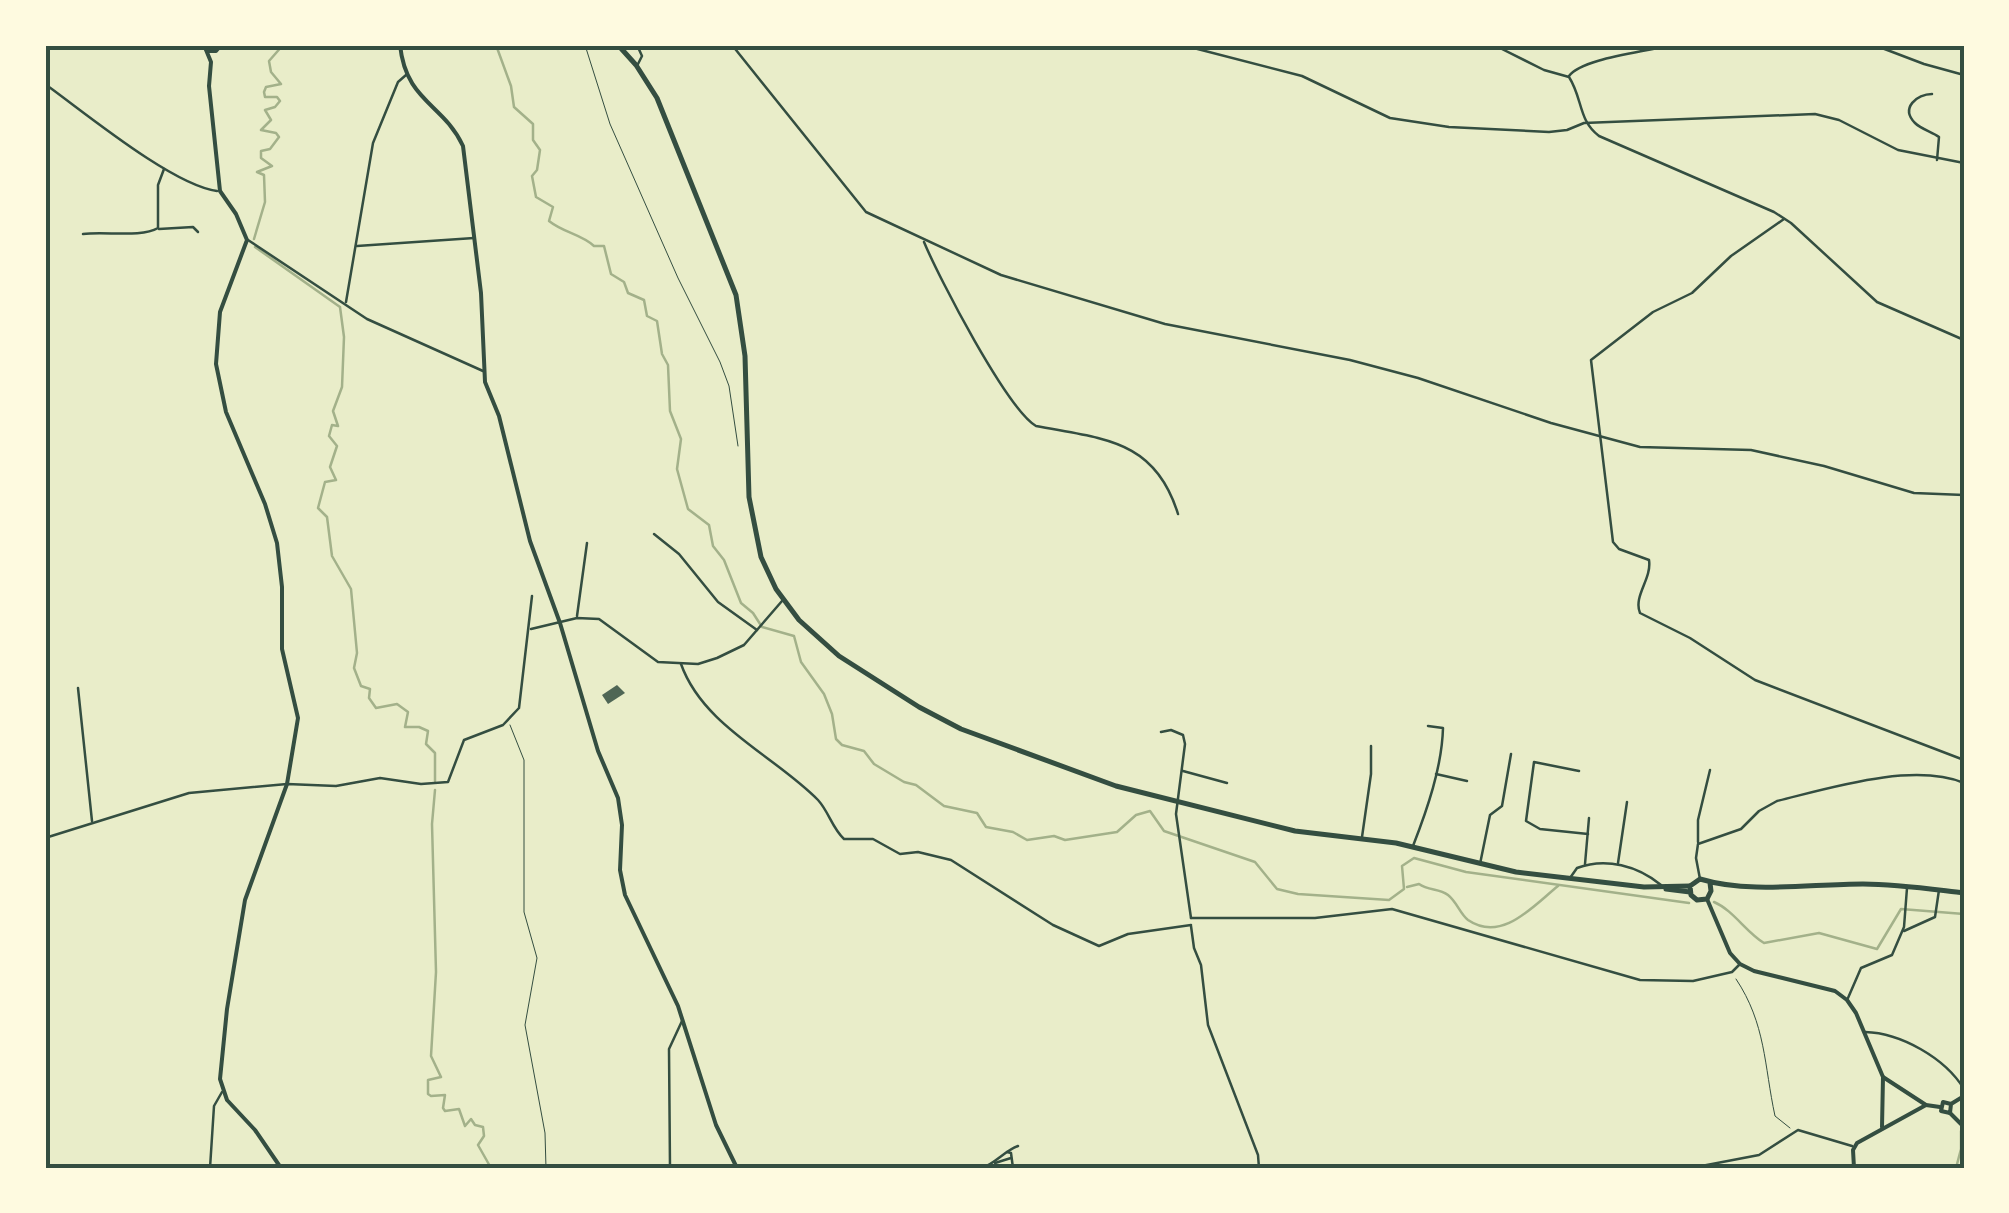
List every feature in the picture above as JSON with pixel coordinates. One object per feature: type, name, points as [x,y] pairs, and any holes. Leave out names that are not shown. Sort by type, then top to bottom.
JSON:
[{"type":"main road","points":[[618,45],[658,98],[736,295],[744,344],[752,523],[766,570],[783,600],[812,634],[839,656],[946,722],[1088,778],[1295,831],[1412,847],[1480,864],[1644,887],[1690,889],[1700,879],[1734,886],[1908,886],[1964,892]]},
{"type":"main road","points":[[1709,896],[1710,884]]},
{"type":"main road","points":[[1690,889],[1696,900],[1734,886]]},
{"type":"main road","points":[[1644,887],[1690,889]]},
{"type":"street","points":[[400,45],[406,75],[415,91],[458,135],[463,146],[481,293],[483,371],[503,430],[530,540],[598,750],[618,798],[622,825],[620,870],[625,895],[656,954],[683,1020],[716,1125],[736,1168]]},
{"type":"street","points":[[637,66],[642,56],[638,45]]},
{"type":"street","points":[[732,45],[854,200],[881,221],[1001,275],[1165,324],[1350,360],[1650,449],[1751,450],[1914,492],[1964,495]]},
{"type":"street","points":[[1182,45],[1302,76],[1380,114],[1419,124],[1550,132],[1584,123],[1814,114],[1840,120],[1898,150],[1964,163]]},
{"type":"street","points":[[1494,45],[1544,70],[1568,77],[1578,92],[1584,123],[1599,136],[1784,219],[1876,302],[1964,340]]},
{"type":"street","points":[[1568,77],[1575,68],[1590,62],[1670,45]]},
{"type":"street","points":[[1874,45],[1888,46],[1924,64],[1964,75]]},
{"type":"street","points":[[220,47],[206,48],[211,62],[209,86],[220,191],[247,240],[381,326],[483,371]]},
{"type":"street","points":[[211,62],[220,47]]},
{"type":"street","points":[[346,304],[373,143],[398,82],[406,75]]},
{"type":"street","points":[[45,84],[165,168],[208,190],[220,191]]},
{"type":"street","points":[[1932,94],[1917,96],[1910,112],[1913,122],[1938,136],[1936,160]]},
{"type":"street","points":[[158,228],[158,185],[165,168]]},
{"type":"street","points":[[1784,219],[1731,256],[1692,293],[1653,312],[1595,355],[1591,368],[1614,542],[1623,550],[1645,556],[1651,565],[1637,604],[1640,613],[1690,638],[1755,680],[1964,760]]},
{"type":"street","points":[[83,234],[144,234],[158,228],[193,228],[198,232]]},
{"type":"street","points":[[356,246],[475,238]]},
{"type":"street","points":[[210,1168],[214,1106],[222,1092],[226,1009],[246,900],[288,784],[298,718],[282,649],[277,542],[226,412],[216,364],[220,312],[247,240]]},
{"type":"street","points":[[924,240],[982,352],[1024,419],[1036,426],[1132,448],[1170,487],[1178,514]]},
{"type":"street","points":[[654,534],[679,554],[718,602],[758,630]]},
{"type":"street","points":[[576,618],[587,543]]},
{"type":"street","points":[[45,838],[189,793],[288,784],[336,786],[380,778],[444,783],[452,776],[464,740],[508,722],[521,702],[532,596]]},
{"type":"street","points":[[529,630],[576,618],[605,622],[648,657],[698,664],[744,645],[783,600]]},
{"type":"street","points":[[681,664],[721,720],[820,802],[844,839],[873,839],[900,854],[918,852],[950,860],[1053,925],[1099,946],[1128,934],[1191,925]]},
{"type":"street","points":[[78,688],[92,822]]},
{"type":"street","points":[[1412,847],[1434,773],[1442,728],[1428,726]]},
{"type":"street","points":[[1161,732],[1171,730],[1184,735],[1176,798],[1194,948],[1201,965],[1208,1025],[1258,1155],[1259,1168]]},
{"type":"street","points":[[1362,839],[1371,746]]},
{"type":"street","points":[[1480,864],[1490,815],[1502,806],[1511,754]]},
{"type":"street","points":[[1579,771],[1534,762],[1526,821],[1540,829],[1588,834]]},
{"type":"street","points":[[1700,879],[1698,820],[1710,770]]},
{"type":"street","points":[[1182,771],[1227,783]]},
{"type":"street","points":[[1434,773],[1467,781]]},
{"type":"street","points":[[1698,844],[1741,829],[1768,805],[1815,792],[1938,774],[1964,783]]},
{"type":"street","points":[[1618,865],[1626,802]]},
{"type":"street","points":[[1585,865],[1589,818]]},
{"type":"street","points":[[1569,878],[1585,865],[1618,865],[1643,872],[1662,886]]},
{"type":"street","points":[[1847,1000],[1860,968],[1892,955],[1906,914],[1908,886]]},
{"type":"street","points":[[1902,931],[1927,922],[1936,914],[1940,890]]},
{"type":"street","points":[[1709,896],[1730,953],[1740,964],[1754,971],[1827,987],[1847,1000],[1883,1077],[1882,1127]]},
{"type":"street","points":[[1190,918],[1315,918],[1386,908],[1408,911],[1640,980],[1692,981],[1732,972],[1740,964]]},
{"type":"street","points":[[670,1168],[670,1049],[683,1020]]},
{"type":"street","points":[[1864,1032],[1888,1035],[1920,1049],[1964,1089]]},
{"type":"street","points":[[1883,1077],[1926,1104],[1940,1107]]},
{"type":"street","points":[[222,1092],[281,1168]]},
{"type":"street","points":[[1951,1104],[1964,1096]]},
{"type":"street","points":[[1940,1107],[1945,1102],[1951,1104]]},
{"type":"street","points":[[1854,1146],[1926,1104]]},
{"type":"street","points":[[1950,1113],[1951,1104]]},
{"type":"street","points":[[1940,1107],[1942,1113],[1950,1113],[1964,1127]]},
{"type":"street","points":[[1691,1168],[1759,1155],[1792,1131],[1819,1134],[1854,1146]]},
{"type":"street","points":[[993,1164],[1004,1151],[1018,1146]]},
{"type":"street","points":[[1854,1146],[1854,1168]]},
{"type":"street","points":[[1004,1151],[1010,1154],[1013,1168]]},
{"type":"street","points":[[982,1168],[1012,1158]]},
{"type":"path","points":[[586,45],[587,60],[610,124],[730,386],[738,446]]},
{"type":"path","points":[[508,722],[524,760],[524,912],[537,958],[525,1025],[545,1133],[546,1168]]},
{"type":"path","points":[[1732,972],[1746,994],[1765,1044],[1775,1116],[1792,1131]]},
{"type":"building","points":[[617,685],[625,693],[608,704],[602,695]]},
{"type":"waterway","points":[[254,239],[265,202],[264,175],[257,172],[272,166],[261,158],[261,151],[270,149],[279,137],[261,130],[271,120],[265,110],[280,101],[277,97],[265,97],[264,92],[266,87],[281,84],[271,72],[269,61],[283,45]]},
{"type":"waterway","points":[[496,45],[514,107],[533,124],[533,140],[540,150],[537,170],[532,176],[536,197],[553,207],[549,221],[594,246],[604,246],[611,274],[624,282],[628,293],[644,300],[647,316],[657,321],[662,354],[668,365],[670,411],[681,439],[677,469],[688,509],[709,525],[713,546],[724,560],[741,603],[762,627],[794,636],[801,662],[824,694],[836,739],[842,745],[864,751],[874,764],[916,785],[944,806],[977,813],[986,827],[1013,832],[1027,840],[1054,836],[1065,840],[1117,832],[1136,815],[1150,811],[1164,831],[1255,862],[1277,889],[1298,894],[1389,900],[1404,889],[1402,866],[1414,858],[1466,872],[1689,903]]},
{"type":"waterway","points":[[255,247],[340,307],[344,337],[342,387],[333,411],[338,426],[332,425],[329,436],[337,446],[330,467],[336,480],[325,482],[318,508],[327,517],[332,556],[351,589],[357,653],[354,668],[361,686],[370,689],[369,698],[376,708],[397,704],[408,712],[405,727],[428,731],[426,744],[435,753],[435,781]]},
{"type":"waterway","points":[[435,790],[432,824],[436,972],[431,1056],[441,1077],[428,1080],[428,1094],[445,1095],[443,1108],[459,1109],[465,1126],[471,1119],[483,1127],[484,1136],[478,1145],[491,1168]]},
{"type":"waterway","points":[[1407,887],[1419,884],[1445,893],[1468,920],[1493,927],[1528,912],[1558,886]]},
{"type":"waterway","points":[[1714,902],[1764,943],[1819,933],[1877,949],[1901,909],[1964,914]]},
{"type":"waterway","points":[[1956,1168],[1961,1131]]}]
